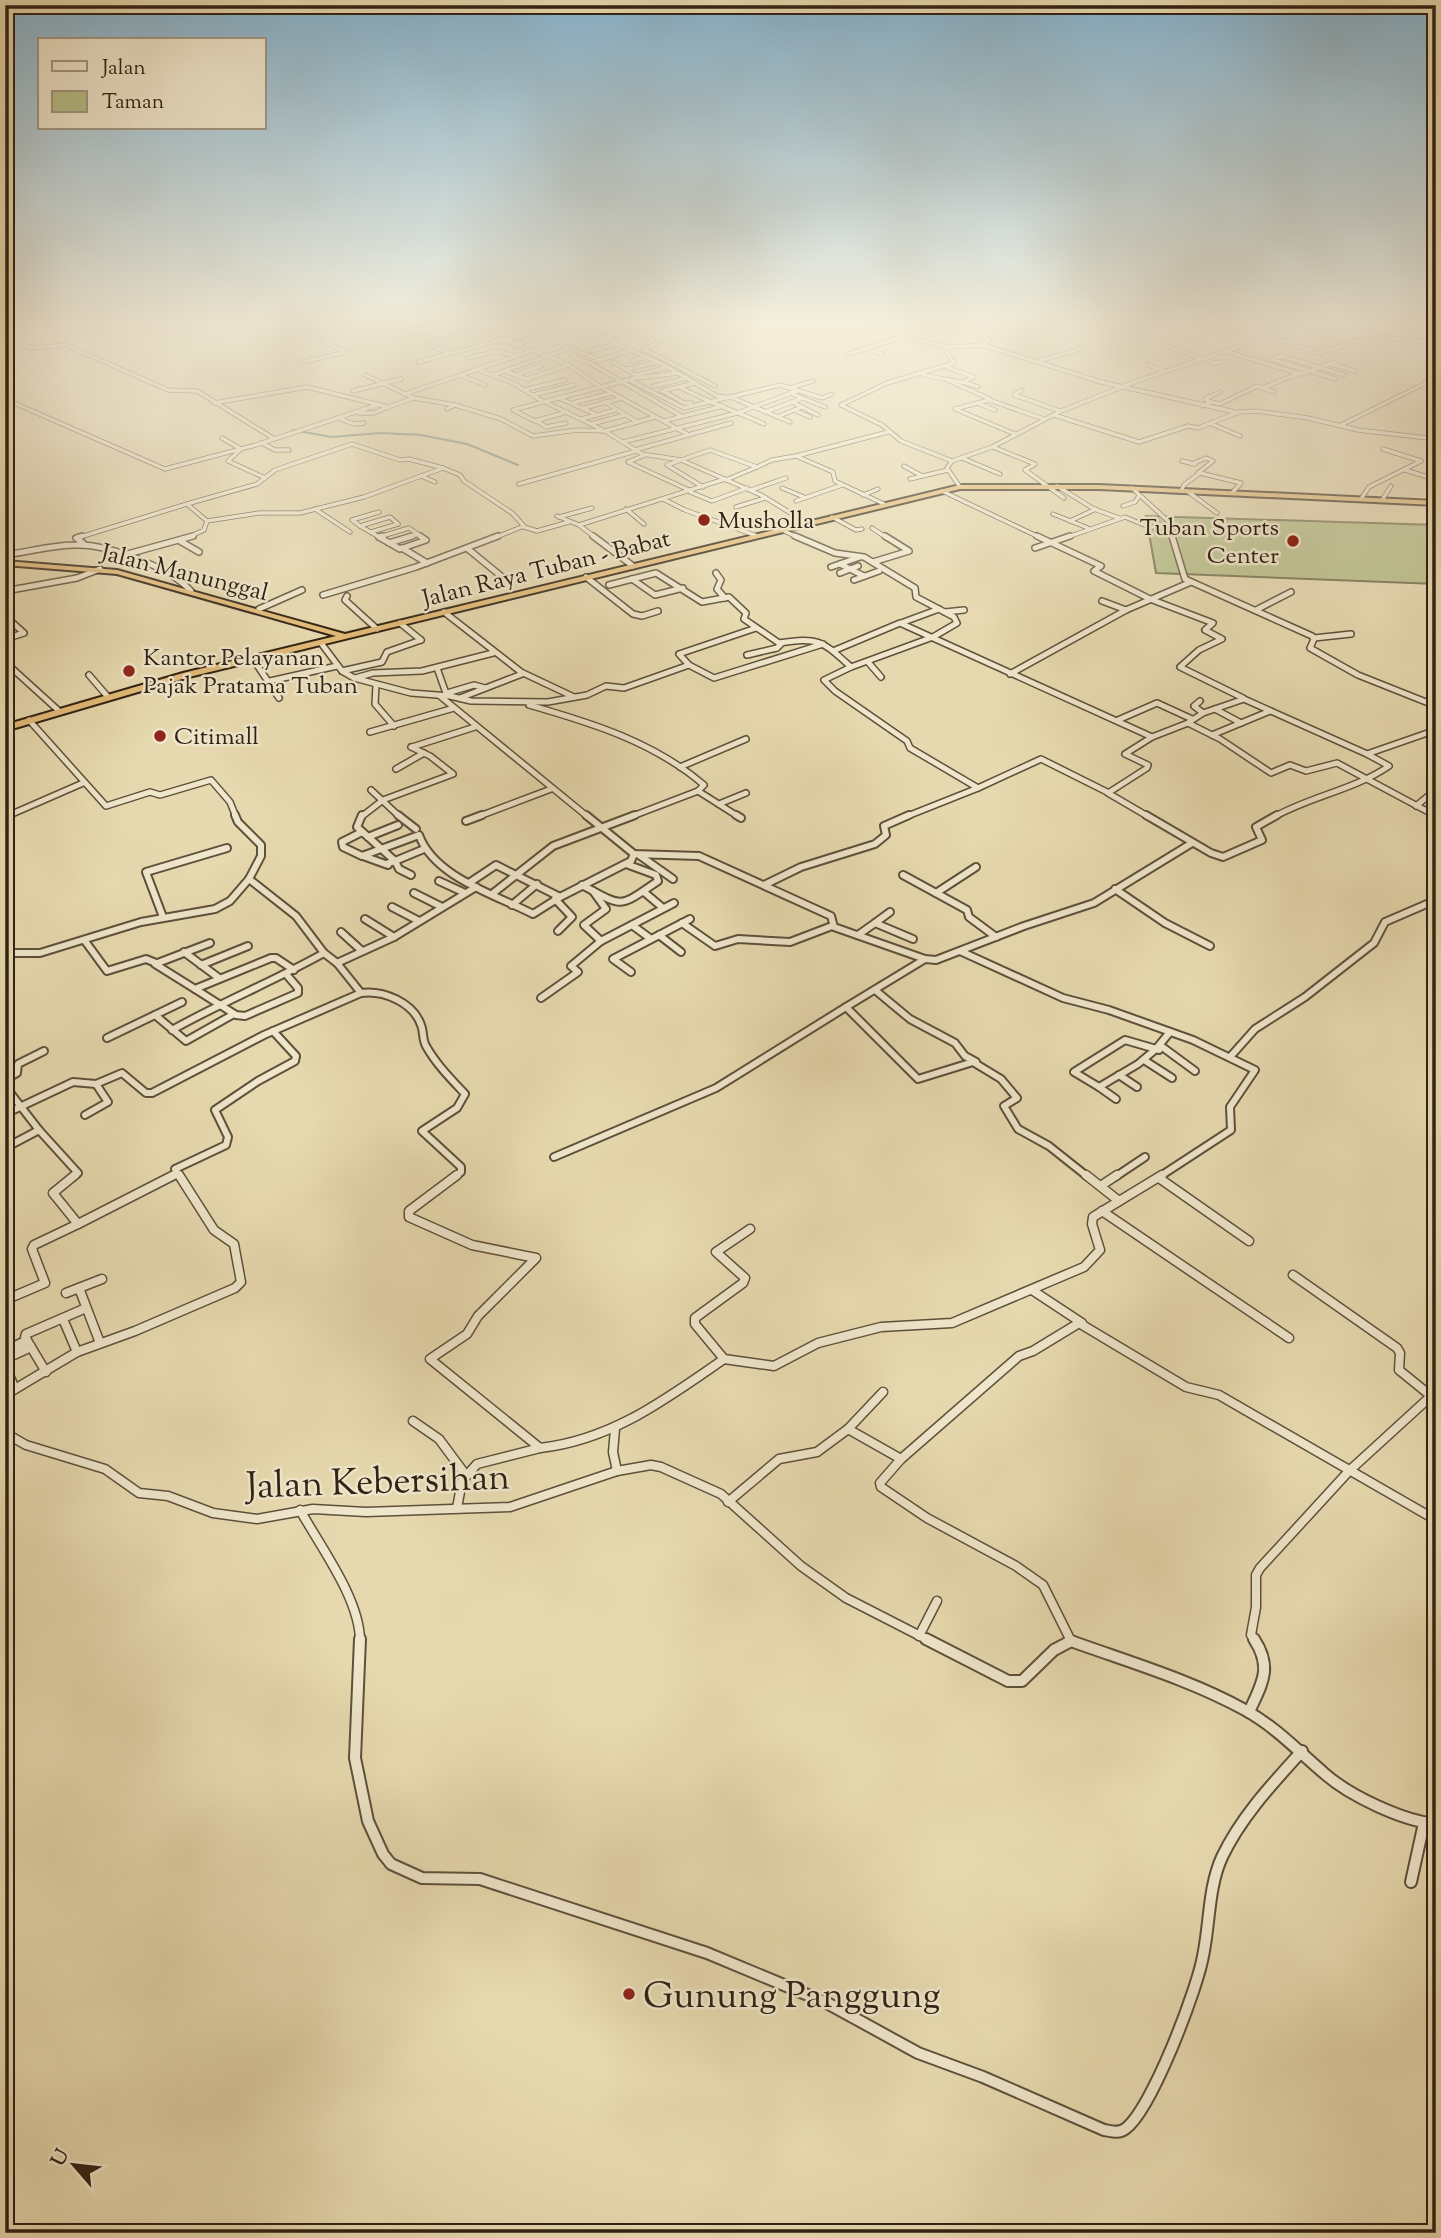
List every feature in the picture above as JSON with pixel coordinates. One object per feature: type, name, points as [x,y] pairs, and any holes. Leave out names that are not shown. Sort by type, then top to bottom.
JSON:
[{"type":"highway","name":"Jalan Raya Tuban - Babat","points":[[5,728],[108,697],[253,659],[960,487],[1132,488],[1436,503]]},
{"type":"highway","name":"Jalan Manunggal","points":[[5,563],[100,569],[258,609],[330,633],[352,635]]},
{"type":"highway","points":[[306,625],[318,637],[308,646]]},
{"type":"street","points":[[62,424],[162,469],[262,443],[312,424]]},
{"type":"street","points":[[250,424],[274,438]]},
{"type":"street","points":[[511,424],[533,436],[577,430],[605,431],[628,424]]},
{"type":"street","points":[[542,424],[546,427],[559,424]]},
{"type":"street","points":[[670,424],[689,435]]},
{"type":"street","points":[[623,442],[690,424]]},
{"type":"street","points":[[519,484],[726,424]]},
{"type":"street","points":[[881,424],[901,441],[952,461]]},
{"type":"street","points":[[991,424],[1015,434]]},
{"type":"street","points":[[960,487],[948,470],[952,461],[992,447],[1033,424]]},
{"type":"street","points":[[1084,424],[1139,442],[1188,426],[1198,428],[1210,424]]},
{"type":"street","points":[[1213,424],[1240,436]]},
{"type":"street","points":[[1337,424],[1436,439]]},
{"type":"street","points":[[591,425],[645,455],[681,460],[748,489],[807,523]]},
{"type":"street","points":[[579,525],[625,509],[691,492],[772,460],[888,432]]},
{"type":"street","points":[[222,438],[241,449]]},
{"type":"street","points":[[262,443],[275,450],[289,450]]},
{"type":"street","points":[[191,591],[182,582],[124,555],[86,544],[76,538],[131,519],[257,484],[263,477],[280,468],[352,443],[400,460],[410,459],[460,475],[464,481],[512,513],[524,527],[537,531],[569,522]]},
{"type":"street","points":[[992,447],[1035,464],[1025,470],[1096,509],[1149,527],[1171,527]]},
{"type":"street","points":[[241,449],[229,461],[263,477]]},
{"type":"street","points":[[1361,499],[1369,487],[1422,461],[1383,449]]},
{"type":"street","points":[[703,487],[667,466],[712,450],[757,467]]},
{"type":"street","points":[[645,455],[628,463],[712,500],[786,478]]},
{"type":"street","points":[[692,456],[699,459]]},
{"type":"street","points":[[796,456],[833,472],[836,476],[834,480],[884,504]]},
{"type":"street","points":[[961,458],[1000,474]]},
{"type":"street","points":[[1192,464],[1206,458],[1213,461],[1184,485],[1184,491],[1217,513]]},
{"type":"street","points":[[1182,461],[1206,467]]},
{"type":"street","points":[[904,466],[923,476]]},
{"type":"street","points":[[124,555],[180,541],[201,532],[207,522],[259,513],[291,514],[315,509],[361,498],[443,468]]},
{"type":"street","points":[[910,479],[948,470]]},
{"type":"street","points":[[1404,470],[1431,478]]},
{"type":"street","points":[[1198,473],[1241,483],[1232,493]]},
{"type":"street","points":[[421,476],[435,482]]},
{"type":"street","points":[[796,500],[842,485]]},
{"type":"street","points":[[1053,486],[1064,498]]},
{"type":"street","points":[[1382,500],[1391,486]]},
{"type":"street","points":[[782,488],[805,498]]},
{"type":"street","points":[[1132,488],[1166,517],[1171,527],[1182,577],[1314,638],[1350,634]]},
{"type":"street","points":[[863,495],[878,489]]},
{"type":"street","points":[[763,885],[801,867],[875,844],[884,838],[884,826],[889,822],[1044,760],[1107,792],[1192,843],[1224,857],[1260,841],[1262,836],[1256,827],[1304,801],[1369,779],[1389,766],[1180,667],[1199,650],[1222,639],[1205,629],[1213,622],[1150,599],[1094,571],[1101,566],[942,491]]},
{"type":"street","points":[[1123,506],[1136,502],[1139,496]]},
{"type":"street","points":[[736,507],[765,498]]},
{"type":"street","points":[[663,499],[677,508],[731,523],[757,536]]},
{"type":"street","points":[[187,504],[207,522]]},
{"type":"street","points":[[592,508],[558,517],[579,525],[634,566]]},
{"type":"street","points":[[315,509],[350,532]]},
{"type":"street","points":[[625,509],[644,524]]},
{"type":"street","points":[[1070,521],[1096,509]]},
{"type":"street","points":[[340,525],[379,512]]},
{"type":"street","points":[[1035,548],[1138,513]]},
{"type":"street","points":[[1053,514],[1088,528]]},
{"type":"street","points":[[360,526],[389,517],[399,523],[371,532]]},
{"type":"street","points":[[832,517],[856,530],[862,530]]},
{"type":"street","points":[[353,522],[427,563]]},
{"type":"street","points":[[323,595],[427,563],[524,527]]},
{"type":"street","points":[[872,527],[909,551],[873,562]]},
{"type":"street","points":[[379,537],[408,528],[426,540],[402,548]]},
{"type":"street","points":[[782,530],[853,559]]},
{"type":"street","points":[[389,543],[418,534]]},
{"type":"street","points":[[180,541],[199,552]]},
{"type":"street","points":[[5,555],[86,544]]},
{"type":"street","points":[[468,549],[501,576]]},
{"type":"street","points":[[846,555],[861,556],[914,587],[916,597],[957,619],[957,623],[933,637],[850,667],[824,680],[835,691],[907,741],[910,748],[978,788]]},
{"type":"street","points":[[831,567],[861,556]]},
{"type":"street","points":[[840,564],[864,576]]},
{"type":"street","points":[[840,573],[858,566]]},
{"type":"street","points":[[5,591],[77,578],[100,569]]},
{"type":"street","points":[[854,580],[878,571]]},
{"type":"street","points":[[609,585],[658,573],[702,602],[732,599],[746,612],[743,618],[782,643]]},
{"type":"street","points":[[716,573],[721,580],[717,589],[725,598]]},
{"type":"street","points":[[586,577],[633,614],[658,611]]},
{"type":"street","points":[[632,579],[655,595],[683,588]]},
{"type":"street","points":[[1010,674],[1126,610],[1191,582]]},
{"type":"street","points":[[258,609],[302,590]]},
{"type":"street","points":[[1256,610],[1291,592]]},
{"type":"street","points":[[347,596],[345,600],[377,629]]},
{"type":"street","points":[[1102,601],[1126,610]]},
{"type":"street","points":[[833,651],[941,611],[964,610]]},
{"type":"street","points":[[444,612],[522,674],[547,688],[575,697]]},
{"type":"street","points":[[5,616],[24,633],[5,639]]},
{"type":"street","points":[[270,681],[382,662],[387,652],[421,640],[402,622]]},
{"type":"street","points":[[900,624],[1152,737]]},
{"type":"street","points":[[5,629],[17,626]]},
{"type":"street","points":[[756,628],[677,655],[689,665],[714,678],[823,644]]},
{"type":"street","points":[[747,655],[808,637],[833,651],[850,667]]},
{"type":"street","points":[[1314,638],[1309,647],[1315,652],[1370,680],[1436,706]]},
{"type":"street","points":[[326,642],[340,669],[354,678],[411,693],[445,695],[471,702],[543,702],[575,697],[606,686],[624,688],[689,665]]},
{"type":"street","points":[[354,678],[373,673],[437,668],[493,653]]},
{"type":"street","points":[[253,659],[279,698]]},
{"type":"street","points":[[5,662],[59,711]]},
{"type":"street","points":[[868,662],[881,677]]},
{"type":"street","points":[[437,668],[445,695],[454,708],[475,727],[598,827],[673,879]]},
{"type":"street","points":[[459,699],[522,674]]},
{"type":"street","points":[[89,675],[108,697]]},
{"type":"street","points":[[376,685],[375,704],[394,726]]},
{"type":"street","points":[[445,695],[474,685],[485,688]]},
{"type":"street","points":[[1107,792],[1147,768],[1148,765],[1125,754],[1152,737],[1243,698]]},
{"type":"street","points":[[492,894],[551,847],[704,787],[703,783],[680,766],[608,728],[505,700]]},
{"type":"street","points":[[1199,701],[1194,705],[1203,713]]},
{"type":"street","points":[[1118,720],[1157,703],[1271,773],[1290,765],[1306,771],[1335,762],[1436,816]]},
{"type":"street","points":[[370,732],[454,708]]},
{"type":"street","points":[[1215,709],[1241,723]]},
{"type":"street","points":[[1212,735],[1270,711]]},
{"type":"street","points":[[5,953],[29,954],[85,941],[163,917],[193,915],[226,905],[249,879],[261,856],[261,845],[238,822],[230,802],[211,780],[160,795],[149,792],[108,806],[83,783],[29,720]]},
{"type":"street","points":[[399,869],[381,847],[357,827],[359,819],[380,802],[452,776],[448,769],[411,747],[475,727]]},
{"type":"street","points":[[1367,754],[1394,742],[1408,741],[1436,730]]},
{"type":"street","points":[[680,766],[746,739]]},
{"type":"street","points":[[396,769],[424,753]]},
{"type":"street","points":[[5,817],[83,783]]},
{"type":"street","points":[[466,821],[551,789]]},
{"type":"street","points":[[371,790],[380,802],[416,829]]},
{"type":"street","points":[[698,791],[741,818]]},
{"type":"street","points":[[1416,806],[1433,792]]},
{"type":"street","points":[[719,804],[747,793]]},
{"type":"street","points":[[398,825],[344,839],[342,844],[362,856],[411,875]]},
{"type":"street","points":[[362,856],[416,835],[421,836],[424,849],[453,874],[533,914],[582,885],[626,864],[636,854]]},
{"type":"street","points":[[682,923],[715,946],[738,939],[790,942],[832,926],[925,959],[936,960],[1094,903],[1192,843]]},
{"type":"street","points":[[163,917],[146,872],[228,848]]},
{"type":"street","points":[[386,864],[424,849]]},
{"type":"street","points":[[636,854],[699,856],[831,916],[832,926]]},
{"type":"street","points":[[582,885],[622,903],[657,883],[659,877],[626,864]]},
{"type":"street","points":[[337,963],[394,937],[465,893],[492,866],[500,866],[518,874],[558,898],[572,917],[558,931]]},
{"type":"street","points":[[936,893],[976,867]]},
{"type":"street","points":[[903,875],[967,910],[969,917],[996,937]]},
{"type":"street","points":[[249,879],[296,917],[312,935],[312,942],[337,963],[361,993]]},
{"type":"street","points":[[439,881],[465,893]]},
{"type":"street","points":[[512,905],[537,884]]},
{"type":"street","points":[[1115,889],[1165,923],[1210,946]]},
{"type":"street","points":[[592,891],[606,909],[584,925],[601,941]]},
{"type":"street","points":[[644,892],[663,908]]},
{"type":"street","points":[[414,893],[442,907]]},
{"type":"street","points":[[1230,1057],[1255,1029],[1305,997],[1374,943],[1385,922],[1436,900]]},
{"type":"street","points":[[541,998],[578,972],[571,966],[589,948],[674,903]]},
{"type":"street","points":[[392,907],[419,921]]},
{"type":"street","points":[[858,935],[890,912]]},
{"type":"street","points":[[365,919],[394,937]]},
{"type":"street","points":[[631,972],[613,959],[690,919]]},
{"type":"street","points":[[875,923],[913,939]]},
{"type":"street","points":[[632,925],[651,939]]},
{"type":"street","points":[[341,932],[362,951]]},
{"type":"street","points":[[659,935],[681,952]]},
{"type":"street","points":[[85,941],[107,971],[146,959],[234,1014],[245,1016],[298,993],[298,988],[286,974]]},
{"type":"street","points":[[156,963],[210,943]]},
{"type":"street","points":[[201,965],[248,946]]},
{"type":"street","points":[[750,1229],[716,1252],[742,1273],[745,1278],[743,1283],[695,1318],[695,1324],[724,1359],[774,1366],[818,1343],[881,1328],[952,1323],[1084,1267],[1100,1250],[1091,1224],[1093,1217],[1159,1178],[1231,1130],[1230,1107],[1255,1070],[1170,1032],[1108,1010],[1063,998],[960,951]]},
{"type":"street","points":[[184,952],[219,978]]},
{"type":"street","points":[[172,1030],[218,1004],[286,974],[324,953]]},
{"type":"street","points":[[195,989],[274,957],[294,970]]},
{"type":"street","points":[[554,1157],[608,1136],[622,1127],[716,1087],[925,959]]},
{"type":"street","points":[[875,990],[910,1019],[955,1043],[965,1056],[1001,1079],[1017,1098],[1004,1104],[1004,1107],[1018,1129],[1049,1146],[1119,1201]]},
{"type":"street","points":[[5,1114],[73,1082],[96,1084],[122,1073],[146,1093],[152,1093],[273,1031],[361,993],[379,991],[390,995],[422,1024],[424,1043],[445,1074],[465,1094],[457,1108],[422,1131],[461,1167],[461,1172],[409,1211],[409,1217],[472,1245],[535,1256],[537,1259],[478,1317],[467,1334],[432,1355],[431,1362],[498,1412],[540,1448]]},
{"type":"street","points":[[107,1038],[182,1002]]},
{"type":"street","points":[[846,1007],[918,1079],[976,1062]]},
{"type":"street","points":[[155,1015],[186,1041],[234,1014]]},
{"type":"street","points":[[5,1395],[77,1352],[173,1315],[241,1282],[234,1244],[215,1230],[176,1174],[178,1166],[226,1145],[228,1137],[215,1110],[295,1060],[296,1056],[273,1031]]},
{"type":"street","points":[[1099,1087],[1160,1048],[1170,1032]]},
{"type":"street","points":[[1116,1099],[1074,1072],[1132,1033]]},
{"type":"street","points":[[1125,1040],[1160,1048],[1195,1070]]},
{"type":"street","points":[[5,1080],[18,1073],[18,1064],[44,1051]]},
{"type":"street","points":[[1144,1060],[1172,1078]]},
{"type":"street","points":[[1119,1075],[1137,1087]]},
{"type":"street","points":[[85,1115],[108,1102],[96,1084]]},
{"type":"street","points":[[5,1086],[39,1130],[78,1173],[53,1193],[78,1224]]},
{"type":"street","points":[[5,1148],[39,1130]]},
{"type":"street","points":[[1102,1185],[1144,1157]]},
{"type":"street","points":[[5,1300],[45,1283],[32,1249],[34,1245],[176,1174]]},
{"type":"street","points":[[1159,1178],[1249,1241]]},
{"type":"street","points":[[1102,1211],[1289,1338]]},
{"type":"street","points":[[1249,1712],[1267,1667],[1266,1658],[1251,1635],[1256,1607],[1256,1575],[1273,1552],[1349,1471],[1433,1398],[1399,1370],[1400,1353],[1396,1348],[1293,1275]]},
{"type":"street","points":[[66,1293],[102,1279]]},
{"type":"street","points":[[79,1288],[100,1343]]},
{"type":"street","points":[[1032,1290],[1185,1387],[1219,1395],[1436,1520]]},
{"type":"street","points":[[46,1372],[24,1337],[30,1331],[86,1308]]},
{"type":"street","points":[[63,1319],[77,1352]]},
{"type":"street","points":[[1083,1323],[1077,1323],[1033,1351],[1019,1356],[901,1459],[880,1483],[881,1487],[928,1518],[1033,1577],[1050,1594],[1071,1641],[1213,1693],[1249,1712],[1302,1751],[1326,1775],[1365,1800],[1424,1824],[1436,1824]]},
{"type":"street","points":[[5,1350],[29,1344]]},
{"type":"street","points":[[5,1359],[29,1344]]},
{"type":"street","points":[[457,1508],[465,1474],[485,1460],[570,1443],[615,1429],[646,1413],[724,1359]]},
{"type":"street","points":[[9,1376],[15,1389]]},
{"type":"street","points":[[728,1502],[786,1454],[813,1454],[821,1451],[848,1429],[883,1392]]},
{"type":"street","points":[[413,1421],[439,1439],[465,1474]]},
{"type":"street","points":[[615,1429],[613,1452],[617,1471]]},
{"type":"street","points":[[848,1429],[901,1459]]},
{"type":"street","name":"Jalan Kebersihan","points":[[5,1433],[26,1446],[105,1469],[139,1493],[168,1496],[213,1513],[257,1519],[300,1510],[366,1512],[520,1505],[617,1471],[651,1465],[661,1466],[714,1490],[823,1583],[846,1598],[1016,1683],[1022,1681],[1054,1650],[1071,1641]]},
{"type":"street","points":[[300,1510],[324,1550],[356,1617],[360,1658],[356,1774],[368,1821],[383,1854],[391,1864],[422,1878],[480,1878],[707,1953],[827,2003],[909,2048],[1104,2130],[1119,2132],[1127,2127],[1177,2035],[1195,1988],[1222,1858],[1258,1801],[1302,1751]]},
{"type":"street","points":[[919,1636],[937,1601]]},
{"type":"street","points":[[1411,1882],[1424,1824]]},
{"type":"green space","name":"Tuban Sports Center","points":[[1146,516],[1436,525],[1436,584],[1156,573]]},
{"type":"waterway","points":[[293,430],[332,437],[380,433],[421,435],[467,444],[518,465]]},
{"type":"place","name":"Musholla","points":[[704,520]]},
{"type":"place","name":"Tuban Sports Center","points":[[1293,541]]},
{"type":"place","name":"Kantor Pelayanan Pajak Pratama Tuban","points":[[129,671]]},
{"type":"place","name":"Citimall","points":[[160,736]]},
{"type":"place","name":"Gunung Panggung","points":[[629,1994]]}]
